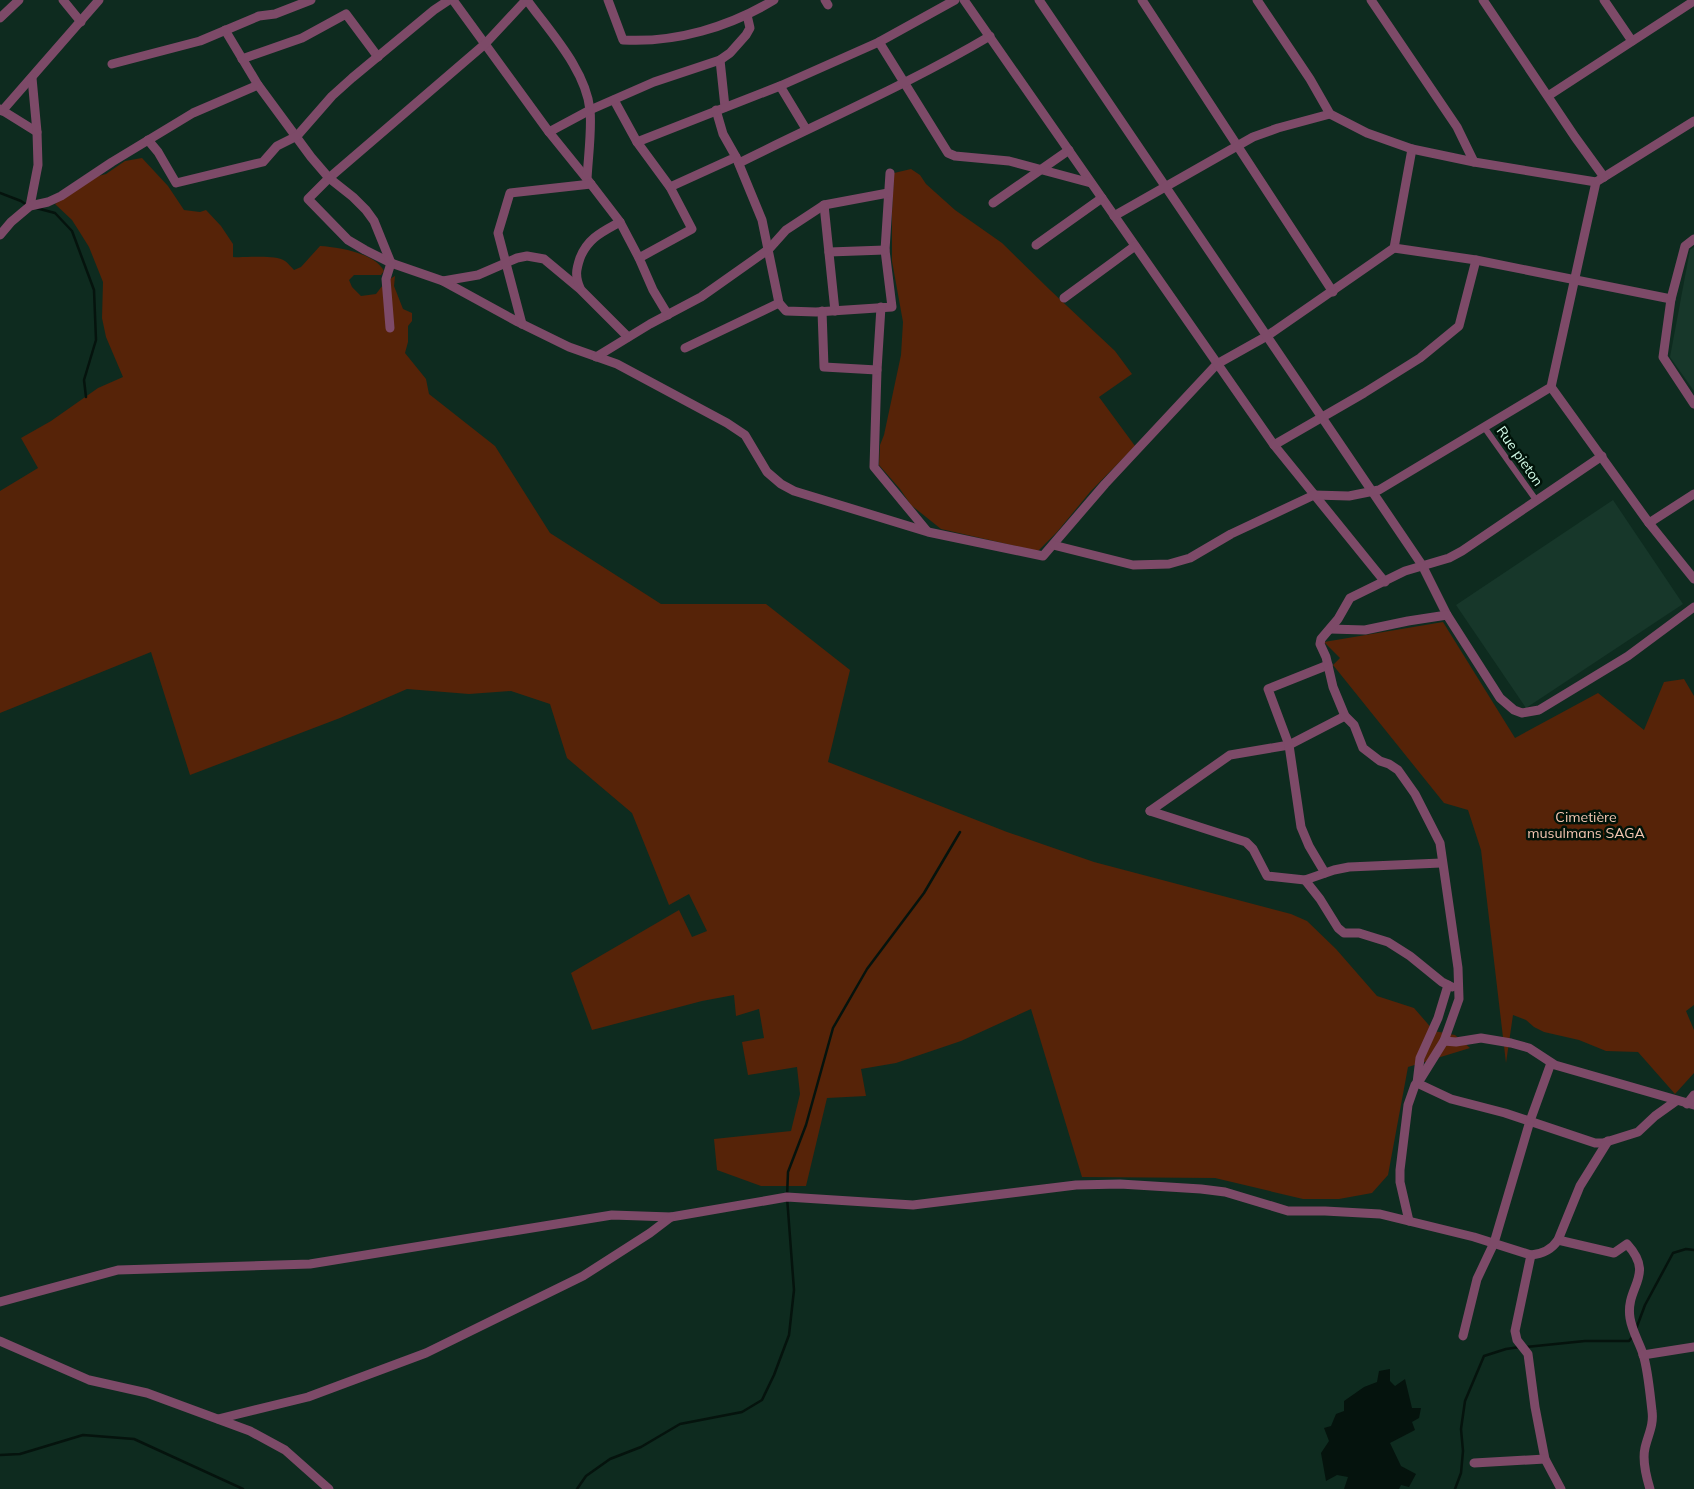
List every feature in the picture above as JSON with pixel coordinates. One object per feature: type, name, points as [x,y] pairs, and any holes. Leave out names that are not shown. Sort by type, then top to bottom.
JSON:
[{"type":"street","points":[[0,18],[20,0]]},
{"type":"street","points":[[63,0],[81,22]]},
{"type":"street","points":[[37,132],[1,110],[32,78],[99,0]]},
{"type":"street","points":[[112,64],[200,41],[259,16],[275,14],[312,0]]},
{"type":"street","points":[[148,140],[158,152],[176,183],[263,162],[278,146],[297,136],[332,96],[434,10],[449,0]]},
{"type":"street","points":[[453,0],[549,132],[620,222],[653,290],[668,315]]},
{"type":"street","points":[[589,182],[590,110],[585,85],[575,67],[527,0],[485,44],[329,178],[308,199],[348,240],[391,263],[443,281],[569,347],[617,364],[642,376],[726,423],[745,435],[767,472],[781,484],[794,490],[928,532],[1043,556],[1105,484],[1217,364],[1267,336],[1394,248],[1412,149]]},
{"type":"street","points":[[608,0],[623,40],[646,41],[667,39],[725,24],[747,15],[774,0]]},
{"type":"street","points":[[637,142],[780,86],[879,42],[955,0]]},
{"type":"street","points":[[964,0],[1274,445],[1385,582]]},
{"type":"street","points":[[1038,0],[1422,565],[1446,615],[1500,698],[1514,710],[1527,713],[1538,710],[1628,656],[1694,607]]},
{"type":"street","points":[[1142,0],[1333,292]]},
{"type":"street","points":[[1257,0],[1310,79],[1330,114],[1367,133],[1412,149],[1474,162],[1600,180],[1694,121]]},
{"type":"street","points":[[1371,0],[1457,126],[1474,162]]},
{"type":"street","points":[[1053,545],[1133,565],[1169,564],[1190,558],[1239,530],[1314,495],[1349,496],[1379,490],[1551,387],[1600,180],[1548,96],[1483,0]]},
{"type":"street","points":[[1604,0],[1632,41]]},
{"type":"street","points":[[1548,96],[1694,0]]},
{"type":"street","points":[[242,59],[302,38],[346,14],[378,57]]},
{"type":"street","points":[[549,132],[590,110],[654,82],[720,60],[730,53],[746,35],[750,28],[747,15]]},
{"type":"street","points":[[225,30],[258,85],[329,178],[366,210],[374,221],[391,263],[386,279],[390,328]]},
{"type":"street","points":[[670,186],[737,160],[905,83],[990,36]]},
{"type":"street","points":[[879,42],[938,138],[951,155],[1009,160],[1092,183]]},
{"type":"street","points":[[720,60],[720,109],[723,134],[737,160],[762,220],[779,303],[786,311],[822,312],[892,307],[885,250],[890,173]]},
{"type":"street","points":[[30,206],[38,165],[32,78]]},
{"type":"street","points":[[0,235],[11,222],[30,206],[48,202],[61,196],[112,162],[193,113],[258,85]]},
{"type":"street","points":[[780,86],[806,129]]},
{"type":"street","points":[[614,100],[637,142],[670,186],[692,229],[639,258]]},
{"type":"street","points":[[1114,216],[1237,145],[1269,131],[1330,114]]},
{"type":"street","points":[[993,203],[1069,150]]},
{"type":"street","points":[[522,324],[498,233],[510,193],[589,182]]},
{"type":"street","points":[[596,357],[701,297],[769,249],[786,230],[824,205],[888,193]]},
{"type":"street","points":[[1036,245],[1102,198]]},
{"type":"street","points":[[824,205],[835,311]]},
{"type":"street","points":[[0,223],[11,222]]},
{"type":"street","points":[[580,289],[576,270],[585,247],[595,236],[620,222]]},
{"type":"street","points":[[1694,239],[1685,246],[1671,299],[1663,357],[1694,404]]},
{"type":"street","points":[[1064,298],[1135,246]]},
{"type":"street","points":[[1394,248],[1476,260],[1671,299]]},
{"type":"street","points":[[829,252],[885,250]]},
{"type":"street","points":[[443,281],[488,272],[517,258],[527,256],[544,260],[580,289],[628,337]]},
{"type":"street","points":[[1274,445],[1420,358],[1460,326],[1476,260]]},
{"type":"street","points":[[686,348],[779,303]]},
{"type":"street","points":[[881,307],[874,467],[928,532]]},
{"type":"street","points":[[822,312],[824,367],[877,370]]},
{"type":"street","points":[[1551,387],[1649,523],[1694,579]]},
{"type":"street","name":"Rue pieton","points":[[1484,427],[1536,500]]},
{"type":"street","points":[[1409,1221],[1400,1182],[1400,1161],[1408,1104],[1417,1083],[1444,1041],[1457,1007],[1460,991],[1440,843],[1415,794],[1398,770],[1380,761],[1363,748],[1354,725],[1345,716],[1333,688],[1328,665],[1320,644],[1321,638],[1338,619],[1350,598],[1405,571],[1449,558],[1462,551],[1602,456]]},
{"type":"street","points":[[1649,523],[1694,494]]},
{"type":"street","points":[[1330,629],[1365,630],[1446,615]]},
{"type":"street","points":[[1324,873],[1301,827],[1289,745],[1268,689],[1328,665]]},
{"type":"street","points":[[1345,716],[1289,745],[1230,755],[1150,811],[1246,842],[1253,849],[1267,876],[1305,880],[1324,873],[1356,866],[1442,863]]},
{"type":"street","points":[[1305,880],[1320,899],[1338,928],[1344,933],[1359,933],[1388,942],[1448,985],[1460,991]]},
{"type":"street","points":[[1417,1083],[1420,1058],[1438,1018],[1448,985]]},
{"type":"street","points":[[1444,1041],[1456,1042],[1481,1038],[1511,1043],[1530,1048],[1555,1065],[1690,1105],[1694,1095]]},
{"type":"street","points":[[1463,1336],[1477,1279],[1494,1243],[1530,1121],[1551,1063]]},
{"type":"street","points":[[1417,1083],[1451,1099],[1505,1113],[1594,1143],[1638,1132],[1655,1116],[1676,1101]]},
{"type":"street","points":[[0,1302],[118,1270],[310,1264],[612,1215],[671,1217],[787,1197],[913,1205],[1076,1185],[1120,1184],[1192,1188],[1225,1192],[1288,1211],[1380,1214],[1474,1237],[1531,1255],[1546,1251],[1554,1246],[1580,1186],[1608,1140]]},
{"type":"street","points":[[218,1419],[308,1397],[426,1353],[583,1276],[650,1233],[671,1217]]},
{"type":"street","points":[[1558,1240],[1614,1253],[1627,1244],[1633,1251],[1641,1268],[1630,1303],[1630,1318],[1634,1334],[1643,1355],[1652,1413],[1652,1430],[1644,1449],[1645,1471],[1650,1489]]},
{"type":"street","points":[[1531,1255],[1515,1331],[1517,1340],[1528,1354],[1535,1407],[1546,1460],[1561,1489]]},
{"type":"street","points":[[0,1340],[89,1380],[147,1394],[250,1431],[278,1445],[329,1489]]},
{"type":"street","points":[[1643,1355],[1694,1347]]},
{"type":"street","points":[[1474,1463],[1546,1460]]},
{"type":"shaded area","points":[[1694,247],[1694,391],[1670,357],[1690,250]]},
{"type":"shaded area","points":[[1613,500],[1683,604],[1526,708],[1456,605]]},
{"type":"shaded area","points":[[1390,1369],[1390,1381],[1395,1386],[1405,1379],[1412,1408],[1421,1408],[1419,1418],[1412,1422],[1415,1430],[1390,1443],[1401,1466],[1416,1474],[1409,1487],[1401,1485],[1399,1489],[1344,1489],[1348,1477],[1337,1475],[1326,1481],[1321,1453],[1329,1441],[1324,1428],[1331,1426],[1336,1414],[1344,1411],[1344,1401],[1364,1387],[1377,1382],[1379,1371]]},
{"type":"green space","points":[[142,158],[168,186],[184,210],[200,212],[206,210],[221,226],[233,244],[233,257],[280,259],[285,261],[294,270],[301,267],[320,246],[365,255],[384,271],[381,275],[354,275],[349,280],[352,287],[361,296],[376,294],[386,281],[395,276],[394,286],[403,309],[412,313],[412,321],[408,326],[408,342],[405,353],[426,379],[429,394],[495,446],[550,533],[661,604],[766,604],[850,670],[828,762],[1007,832],[1094,862],[1291,914],[1307,921],[1336,949],[1377,996],[1414,1008],[1434,1031],[1455,1035],[1470,1048],[1408,1067],[1388,1175],[1372,1193],[1339,1199],[1303,1199],[1215,1178],[1082,1177],[1031,1009],[961,1041],[896,1063],[861,1069],[866,1096],[827,1098],[806,1186],[761,1186],[717,1170],[714,1139],[791,1131],[800,1094],[797,1067],[748,1075],[742,1042],[764,1038],[759,1009],[736,1016],[734,995],[702,1001],[592,1030],[571,973],[679,910],[692,937],[707,931],[689,894],[669,905],[632,813],[567,758],[550,704],[511,691],[469,694],[407,689],[340,718],[190,775],[151,652],[0,713],[0,491],[38,468],[21,438],[51,421],[98,388],[123,377],[106,337],[102,318],[103,282],[89,247],[72,220],[55,204],[91,178],[106,174],[125,161]]},
{"type":"green space","points":[[911,169],[920,175],[926,184],[955,210],[1002,243],[1115,351],[1132,374],[1099,397],[1135,446],[1090,492],[1057,532],[1038,551],[941,529],[911,505],[879,465],[880,445],[884,435],[901,355],[903,322],[892,261],[894,173]]},
{"type":"green space","name":"Cimetière musulmans SAGA","points":[[1443,622],[1515,738],[1598,693],[1644,730],[1664,682],[1684,679],[1694,696],[1694,1005],[1686,1011],[1694,1030],[1694,1073],[1675,1094],[1638,1052],[1606,1051],[1579,1040],[1544,1032],[1526,1020],[1513,1015],[1506,1063],[1481,850],[1468,810],[1444,803],[1333,665],[1340,658],[1324,642]]},
{"type":"waterway","points":[[0,193],[21,201],[28,206]]},
{"type":"waterway","points":[[36,208],[55,213],[72,231],[94,290],[96,340],[84,380],[86,397]]},
{"type":"waterway","points":[[577,1489],[586,1476],[610,1459],[641,1447],[680,1424],[742,1412],[762,1400],[789,1335],[794,1290],[787,1197],[788,1172],[806,1125],[833,1028],[867,969],[924,893],[960,832]]},
{"type":"waterway","points":[[1636,1329],[1645,1305],[1673,1253],[1686,1249],[1694,1250]]},
{"type":"waterway","points":[[1526,1347],[1585,1341],[1629,1341],[1633,1336]]},
{"type":"waterway","points":[[1455,1489],[1461,1473],[1463,1451],[1461,1429],[1465,1401],[1484,1356],[1520,1347]]},
{"type":"waterway","points":[[0,1455],[20,1454],[83,1435],[134,1439],[243,1489]]}]
